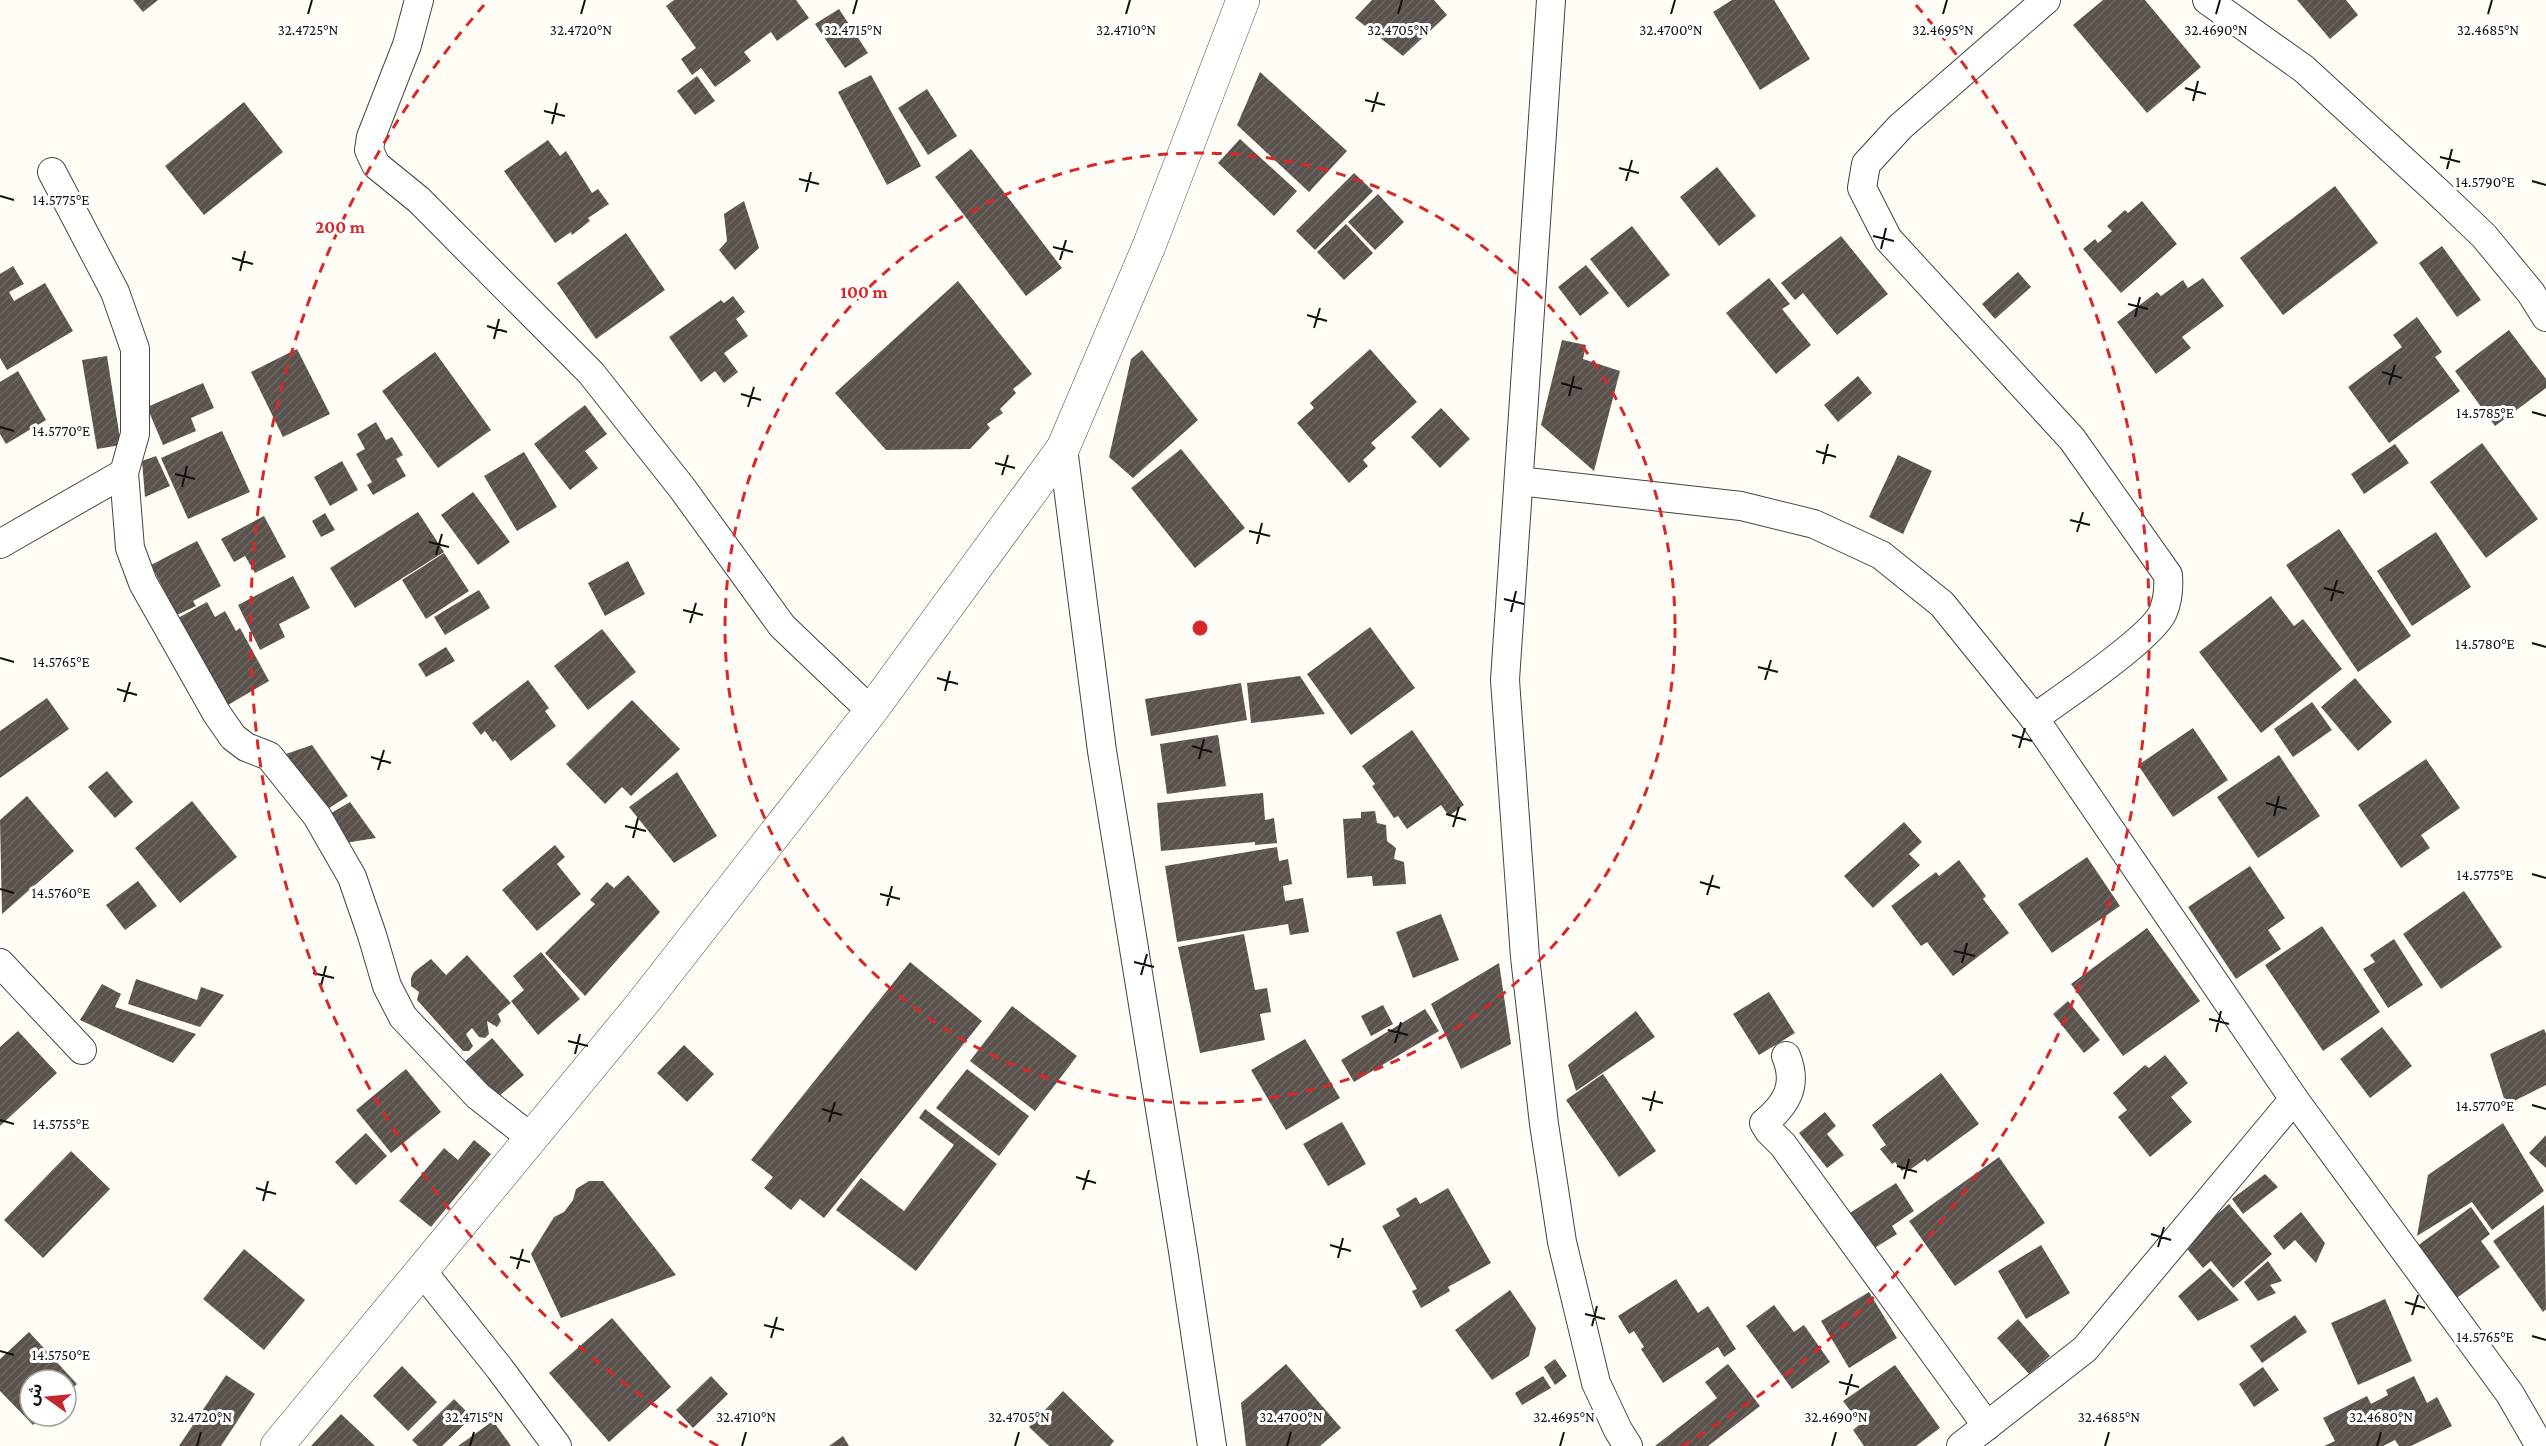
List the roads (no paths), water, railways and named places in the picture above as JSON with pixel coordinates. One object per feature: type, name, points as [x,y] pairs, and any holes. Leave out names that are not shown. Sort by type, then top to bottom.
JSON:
[{"type":"street","points":[[419,0],[407,45],[371,137],[369,150],[376,165],[418,200],[591,373],[682,488],[782,626],[871,711]]},
{"type":"street","points":[[277,1446],[642,1004],[871,711],[1063,448],[1149,246],[1243,0]]},
{"type":"street","points":[[1551,0],[1504,680],[1525,957],[1544,1124],[1562,1242],[1596,1383],[1628,1446]]},
{"type":"street","points":[[2034,718],[2146,634],[2163,614],[2169,591],[2168,575],[2072,439],[1888,238],[1862,188],[1866,164],[1900,127],[2046,0]]},
{"type":"street","points":[[2207,0],[2304,69],[2440,194],[2484,236],[2531,293],[2546,317]]},
{"type":"street","points":[[52,172],[115,292],[135,349],[135,434],[124,473],[130,548],[143,583],[217,714],[233,737],[246,747],[269,756],[317,816],[351,877],[387,986],[403,1017],[478,1096],[530,1137]]},
{"type":"street","points":[[1063,448],[1102,752],[1183,1251],[1212,1446]]},
{"type":"street","points":[[0,544],[124,473]]},
{"type":"street","points":[[1519,481],[1741,506],[1814,524],[1881,555],[1942,604],[2034,718],[2294,1099],[2510,1394],[2540,1446]]},
{"type":"street","points":[[0,963],[82,1050]]},
{"type":"street","points":[[1786,1056],[1792,1072],[1790,1085],[1782,1108],[1764,1123],[1784,1145],[1987,1426]]},
{"type":"street","points":[[1961,1446],[2085,1349],[2294,1099]]},
{"type":"street","points":[[422,1271],[500,1369],[557,1446]]}]
